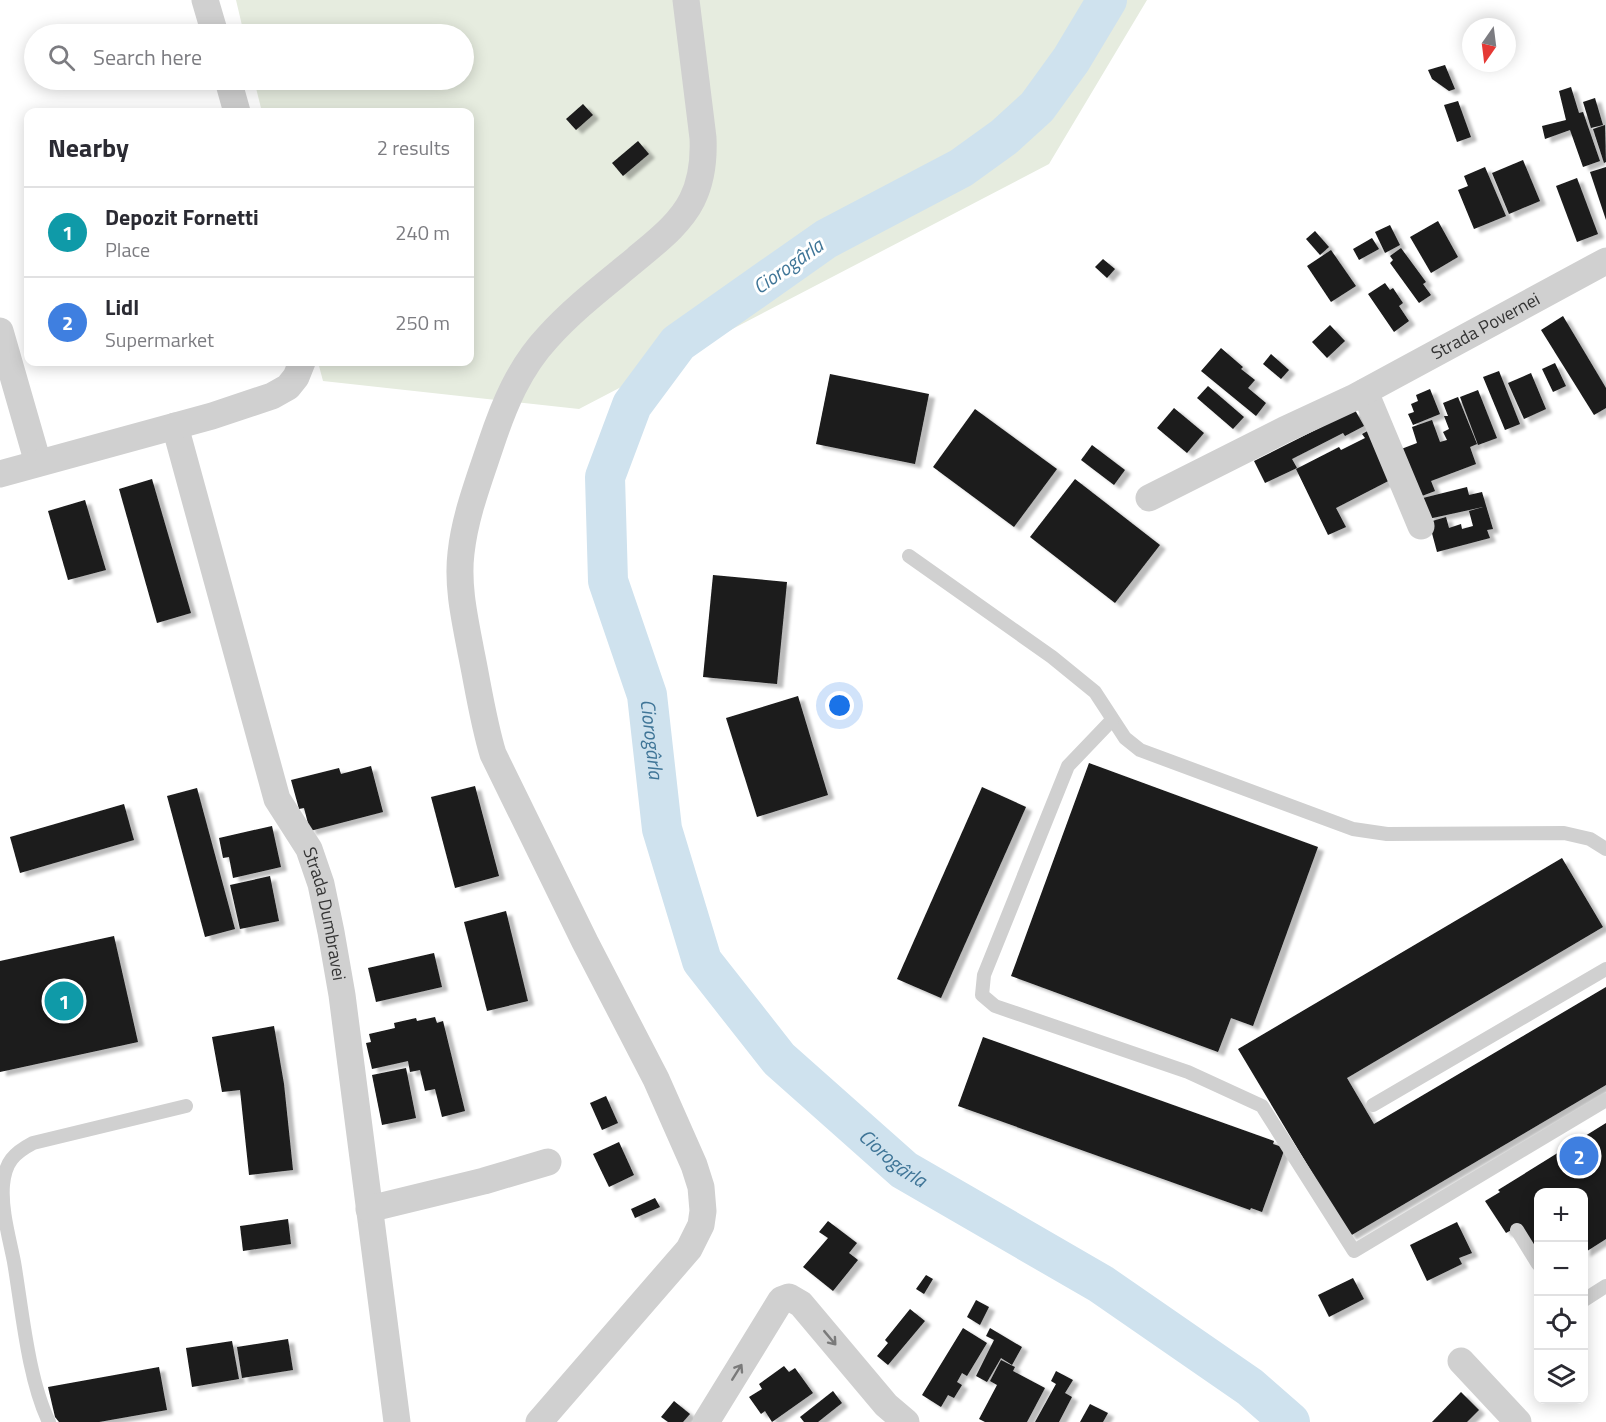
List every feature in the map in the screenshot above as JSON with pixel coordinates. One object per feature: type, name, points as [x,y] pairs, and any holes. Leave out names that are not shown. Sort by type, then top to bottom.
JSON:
[{"type":"street","points":[[205,0],[212,24]]},
{"type":"street","points":[[539,1422],[689,1249],[701,1225],[702,1187],[656,1079],[585,942],[493,754],[485,726],[464,615],[460,586],[460,556],[465,525],[501,414],[519,375],[531,356],[567,316],[668,231],[692,200],[704,161],[686,0]]},
{"type":"street","points":[[231,90],[236,108]]},
{"type":"street","name":"Strada Povernei","points":[[1149,498],[1365,392],[1606,261]]},
{"type":"street","points":[[0,331],[38,463]]},
{"type":"street","points":[[0,474],[175,426],[272,396],[288,387],[296,377],[300,366]]},
{"type":"street","points":[[1365,392],[1421,526]]},
{"type":"street","name":"Strada Dumbravei","points":[[175,426],[277,799],[309,849],[321,884],[342,995],[397,1422]]},
{"type":"street","points":[[369,1209],[484,1181],[548,1162]]},
{"type":"street","points":[[706,1422],[785,1297],[801,1304],[886,1405],[906,1422]]},
{"type":"street","points":[[1461,1361],[1518,1422]]},
{"type":"lane","points":[[909,556],[1053,657],[1095,692],[1125,738],[1140,750],[1353,829],[1387,834],[1564,833],[1590,839],[1606,849]]},
{"type":"lane","points":[[1112,720],[1068,766],[984,975],[982,995],[995,1006],[1188,1072],[1262,1106],[1354,1251],[1606,1100]]},
{"type":"lane","points":[[1373,1105],[1606,969]]},
{"type":"lane","points":[[49,1422],[31,1362],[9,1237],[3,1185],[6,1170],[13,1155],[33,1143],[186,1106]]},
{"type":"lane","points":[[1518,1230],[1534,1256]]},
{"type":"lane","points":[[1588,1297],[1606,1286]]},
{"type":"shaded area","points":[[236,0],[1147,0],[1049,164],[579,409],[323,381],[319,366],[474,366],[474,108],[261,108],[256,90],[474,90],[474,24],[242,24]]},
{"type":"building","points":[[1445,65],[1455,89],[1449,91],[1432,79],[1428,70]]},
{"type":"building","points":[[1571,87],[1579,113],[1583,112],[1600,161],[1583,167],[1570,130],[1545,139],[1542,126],[1566,120],[1559,91]]},
{"type":"building","points":[[1595,98],[1603,125],[1591,128],[1583,102]]},
{"type":"building","points":[[1458,101],[1471,137],[1457,142],[1444,105]]},
{"type":"building","points":[[583,104],[593,115],[576,130],[566,119]]},
{"type":"building","points":[[1605,125],[1606,162],[1604,163],[1593,129]]},
{"type":"building","points":[[638,141],[649,154],[623,176],[612,163]]},
{"type":"building","points":[[1523,160],[1540,201],[1509,214],[1492,173]]},
{"type":"building","points":[[1485,167],[1506,216],[1474,229],[1458,190],[1468,186],[1464,176]]},
{"type":"building","points":[[1606,167],[1606,220],[1590,172]]},
{"type":"building","points":[[1577,178],[1598,234],[1577,242],[1556,186]]},
{"type":"building","points":[[1438,221],[1458,257],[1431,273],[1410,237]]},
{"type":"building","points":[[1390,225],[1400,245],[1385,253],[1375,232]]},
{"type":"building","points":[[1315,231],[1329,247],[1320,255],[1306,239]]},
{"type":"building","points":[[1372,238],[1379,249],[1359,260],[1353,249]]},
{"type":"building","points":[[1401,248],[1426,282],[1423,284],[1431,295],[1419,303],[1390,263],[1393,260],[1390,256]]},
{"type":"building","points":[[1331,250],[1356,286],[1331,302],[1307,266]]},
{"type":"building","points":[[1103,259],[1115,269],[1107,278],[1095,267]]},
{"type":"building","points":[[1385,283],[1390,290],[1393,288],[1403,303],[1399,306],[1409,321],[1394,332],[1368,294]]},
{"type":"building","points":[[1563,316],[1606,388],[1606,408],[1594,415],[1541,330]]},
{"type":"building","points":[[1330,325],[1345,341],[1327,358],[1312,342]]},
{"type":"building","points":[[1221,348],[1255,380],[1248,388],[1266,403],[1256,416],[1201,371]]},
{"type":"building","points":[[1271,354],[1289,370],[1281,379],[1263,364]]},
{"type":"building","points":[[1555,363],[1566,386],[1553,392],[1542,369]]},
{"type":"building","points":[[1499,371],[1520,424],[1505,430],[1483,377]]},
{"type":"building","points":[[1531,373],[1546,409],[1524,419],[1508,383]]},
{"type":"building","points":[[830,374],[929,394],[915,464],[816,444]]},
{"type":"building","points":[[1208,386],[1244,417],[1233,429],[1197,398]]},
{"type":"building","points":[[1430,389],[1440,414],[1413,425],[1408,414],[1414,412],[1411,404],[1418,401],[1416,395]]},
{"type":"building","points":[[1478,390],[1497,438],[1478,445],[1460,397]]},
{"type":"building","points":[[1458,397],[1477,444],[1470,447],[1476,464],[1431,481],[1435,491],[1414,499],[1396,451],[1417,443],[1412,427],[1432,420],[1440,442],[1447,440],[1443,432],[1449,429],[1444,416],[1448,416],[1443,403]]},
{"type":"building","points":[[1174,408],[1204,433],[1187,453],[1157,428]]},
{"type":"building","points":[[975,409],[1057,469],[1014,527],[933,467]]},
{"type":"building","points":[[1355,410],[1364,426],[1345,436],[1343,433],[1292,459],[1297,468],[1265,483],[1254,461]]},
{"type":"building","points":[[1373,428],[1398,476],[1336,508],[1346,527],[1328,535],[1296,469],[1339,447],[1341,450],[1365,438],[1362,434]]},
{"type":"building","points":[[1092,445],[1125,470],[1114,485],[1081,460]]},
{"type":"building","points":[[152,479],[191,613],[157,623],[119,489]]},
{"type":"building","points":[[1075,479],[1160,545],[1115,603],[1030,537]]},
{"type":"building","points":[[1467,487],[1469,495],[1482,492],[1493,529],[1487,530],[1490,538],[1437,552],[1429,522],[1446,517],[1449,528],[1461,524],[1462,529],[1473,526],[1469,511],[1483,507],[1428,519],[1423,498]]},
{"type":"building","points":[[85,500],[106,570],[68,580],[48,511]]},
{"type":"building","points":[[713,575],[787,582],[777,684],[703,677]]},
{"type":"building","points":[[798,696],[828,795],[757,817],[726,718]]},
{"type":"building","points":[[1089,763],[1318,847],[1253,1026],[1231,1018],[1218,1052],[1011,976]]},
{"type":"building","points":[[371,766],[383,812],[310,831],[304,808],[299,809],[291,780],[339,768],[341,774]]},
{"type":"building","points":[[475,786],[499,876],[455,888],[431,797]]},
{"type":"building","points":[[982,787],[1026,807],[941,998],[897,979]]},
{"type":"building","points":[[197,788],[235,929],[205,937],[167,796]]},
{"type":"building","points":[[124,804],[134,840],[20,873],[10,837]]},
{"type":"building","points":[[272,826],[281,867],[233,878],[229,857],[223,858],[219,838]]},
{"type":"building","points":[[1562,858],[1603,927],[1347,1078],[1374,1124],[1606,987],[1606,1085],[1350,1236],[1238,1049]]},
{"type":"building","points":[[270,876],[279,921],[240,929],[230,885]]},
{"type":"building","points":[[506,911],[528,1001],[487,1011],[464,922]]},
{"type":"building","points":[[114,936],[138,1042],[0,1072],[0,961]]},
{"type":"building","points":[[434,953],[442,987],[376,1002],[368,968]]},
{"type":"building","points":[[435,1017],[437,1023],[443,1021],[465,1111],[442,1117],[435,1089],[425,1091],[420,1070],[410,1072],[408,1061],[372,1069],[366,1043],[371,1042],[369,1034],[395,1028],[394,1023]]},
{"type":"building","points":[[274,1026],[284,1084],[293,1170],[249,1175],[240,1090],[222,1092],[212,1037]]},
{"type":"building","points":[[983,1037],[1274,1141],[1273,1144],[1285,1148],[1262,1212],[1251,1208],[1250,1210],[958,1106]]},
{"type":"building","points":[[406,1068],[416,1118],[382,1125],[372,1075]]},
{"type":"building","points":[[606,1096],[618,1123],[602,1130],[590,1103]]},
{"type":"building","points":[[1606,1123],[1606,1239],[1588,1250],[1588,1188],[1534,1188],[1534,1248],[1520,1225],[1506,1233],[1485,1201],[1500,1192],[1498,1190]]},
{"type":"building","points":[[619,1142],[634,1175],[609,1187],[593,1154]]},
{"type":"building","points":[[655,1198],[660,1207],[635,1218],[631,1209]]},
{"type":"building","points":[[288,1219],[291,1244],[243,1251],[240,1226]]},
{"type":"building","points":[[828,1221],[857,1243],[849,1253],[858,1260],[833,1291],[803,1267],[828,1238],[819,1232]]},
{"type":"building","points":[[1457,1222],[1472,1253],[1459,1258],[1462,1264],[1427,1281],[1410,1245]]},
{"type":"building","points":[[926,1275],[933,1279],[924,1294],[916,1289]]},
{"type":"building","points":[[1353,1278],[1364,1299],[1329,1317],[1318,1295]]},
{"type":"building","points":[[976,1300],[989,1307],[980,1325],[967,1317]]},
{"type":"building","points":[[910,1309],[925,1321],[888,1365],[877,1356],[888,1343],[885,1340]]},
{"type":"building","points":[[963,1328],[987,1343],[967,1376],[962,1373],[957,1382],[962,1385],[954,1398],[948,1395],[941,1407],[922,1395]]},
{"type":"building","points":[[990,1328],[1022,1347],[1012,1365],[1001,1358],[987,1382],[976,1376],[994,1340],[986,1336]]},
{"type":"building","points":[[288,1339],[293,1370],[242,1378],[237,1347]]},
{"type":"building","points":[[232,1341],[239,1379],[192,1387],[186,1348]]},
{"type":"building","points":[[1001,1360],[1015,1367],[1013,1371],[1045,1388],[1027,1422],[985,1422],[979,1419],[997,1385],[990,1381]]},
{"type":"building","points":[[784,1366],[789,1372],[795,1368],[813,1393],[772,1422],[765,1411],[761,1414],[749,1397],[762,1389],[759,1384]]},
{"type":"building","points":[[159,1367],[167,1410],[99,1422],[59,1422],[55,1417],[48,1387]]},
{"type":"building","points":[[1056,1371],[1073,1380],[1065,1393],[1072,1397],[1059,1422],[1035,1422],[1056,1384],[1051,1381]]},
{"type":"building","points":[[833,1391],[842,1403],[818,1422],[804,1422],[800,1417]]},
{"type":"building","points":[[1461,1392],[1479,1410],[1467,1422],[1432,1422]]},
{"type":"building","points":[[674,1401],[690,1414],[683,1422],[668,1422],[661,1417]]},
{"type":"building","points":[[1090,1404],[1108,1413],[1103,1422],[1080,1422]]},
{"type":"waterway","name":"Ciorogârla","points":[[1107,0],[1071,60],[1037,107],[1004,137],[961,168],[826,239],[678,343],[632,405],[605,477],[608,581],[647,695],[662,829],[702,961],[779,1059],[904,1170],[1101,1284],[1250,1387],[1290,1422]]},
{"type":"place","name":"Depozit Fornetti","points":[[64,1001]]},
{"type":"place","name":"Lidl","points":[[1579,1156]]}]
